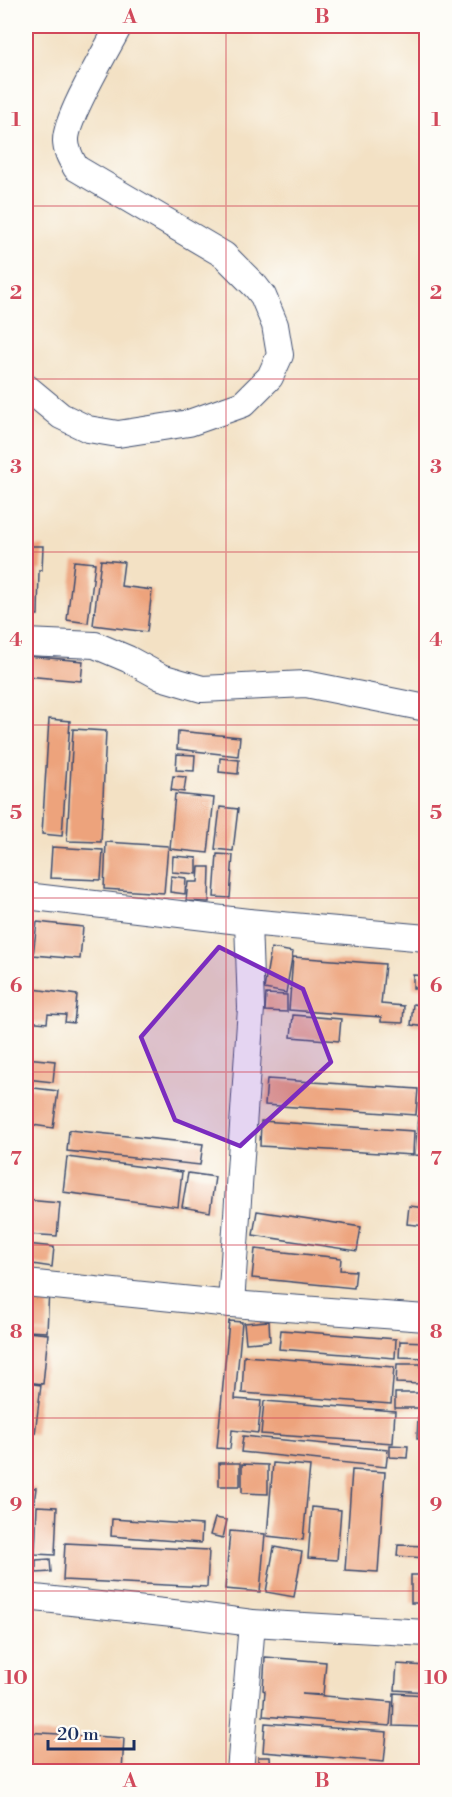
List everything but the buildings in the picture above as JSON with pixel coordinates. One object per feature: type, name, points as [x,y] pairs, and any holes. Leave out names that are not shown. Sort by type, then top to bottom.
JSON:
[{"type":"street","points":[[26,387],[61,416],[88,429],[118,434],[189,423],[243,404],[270,377],[280,355],[275,325],[263,296],[224,255],[76,168],[69,155],[65,140],[75,109],[118,26]]},
{"type":"street","points":[[26,642],[95,645],[161,677],[202,689],[306,684],[426,708]]},
{"type":"street","points":[[26,896],[248,922],[426,938]]},
{"type":"street","points":[[231,1304],[251,1008],[248,922]]},
{"type":"street","points":[[26,1283],[231,1304],[426,1318]]},
{"type":"street","points":[[26,1597],[252,1623],[426,1633]]},
{"type":"street","points":[[240,1772],[252,1623]]},
{"type":"highlighted area","points":[[219,947],[303,989],[331,1062],[240,1146],[175,1120],[141,1037]]}]
